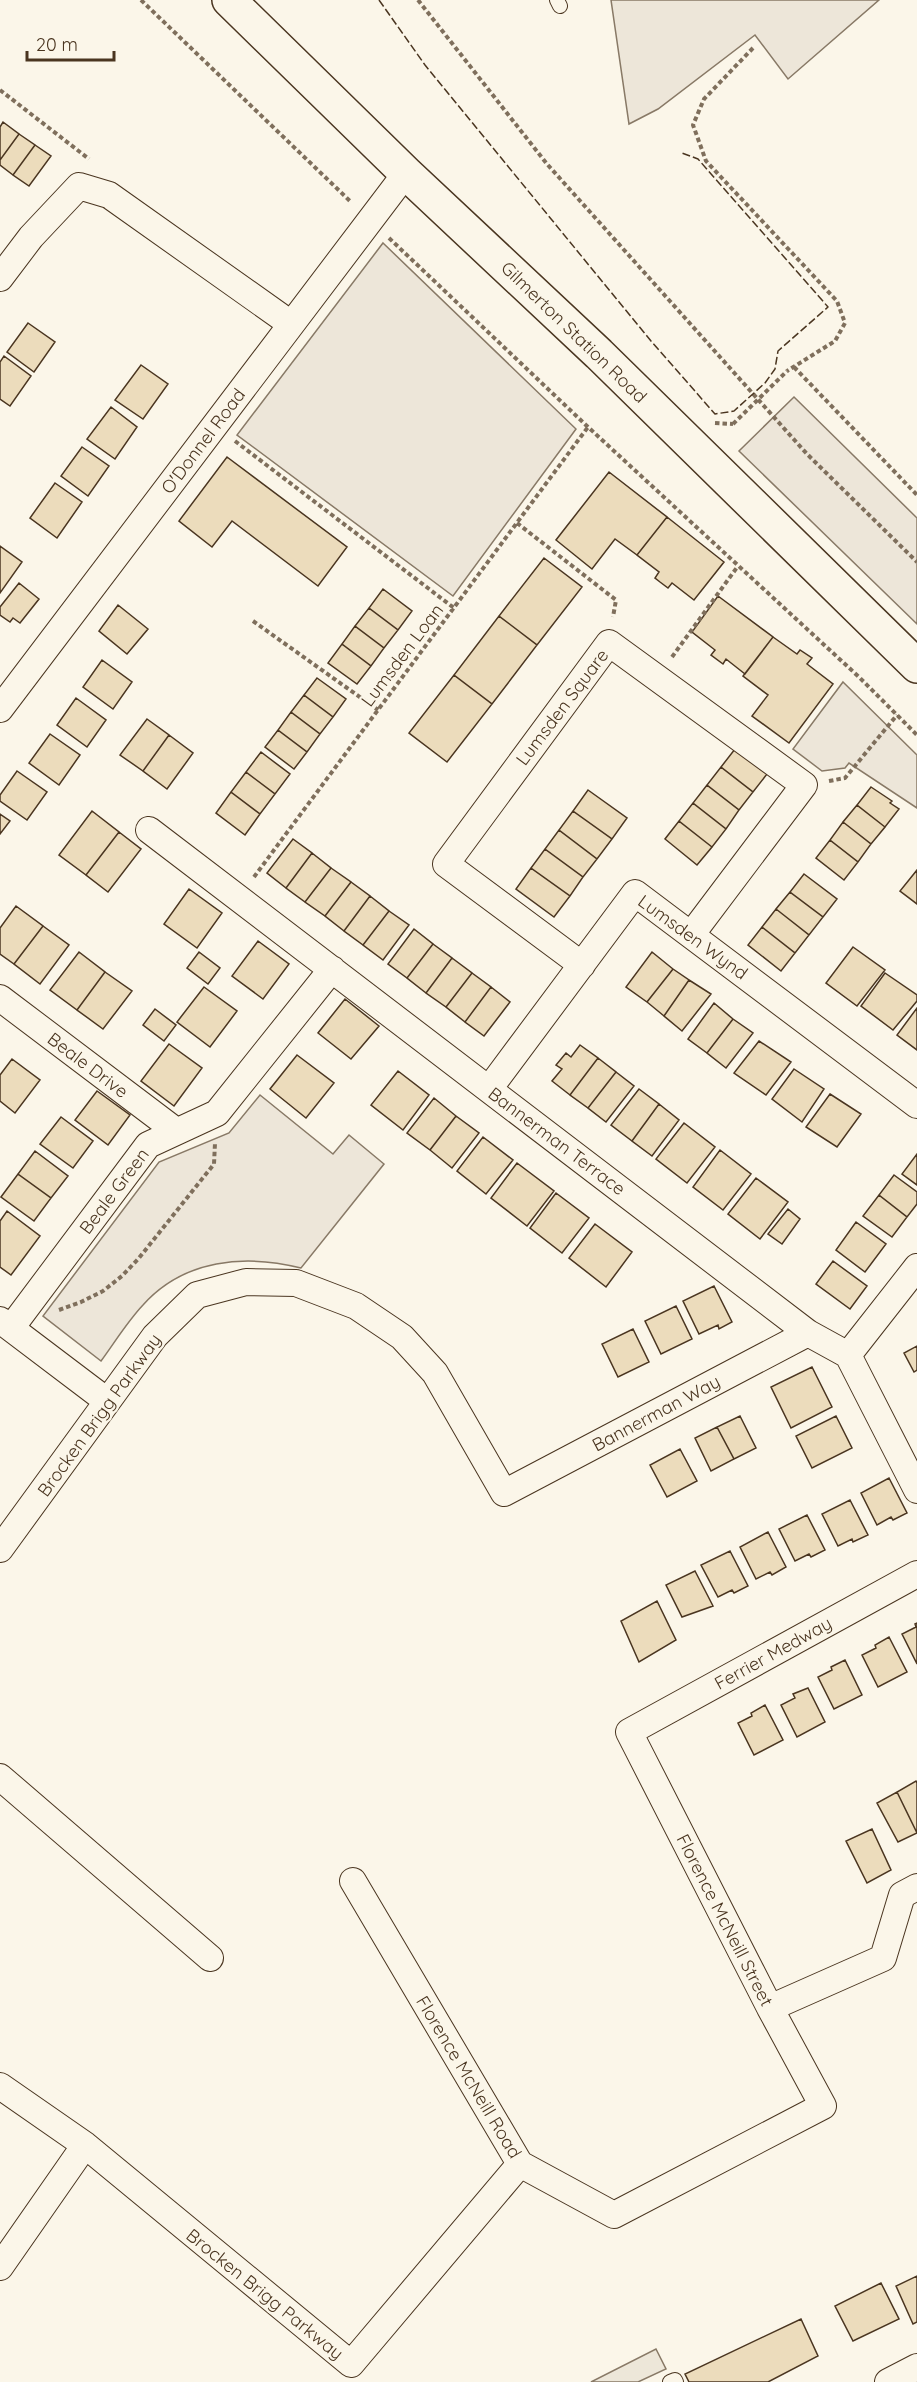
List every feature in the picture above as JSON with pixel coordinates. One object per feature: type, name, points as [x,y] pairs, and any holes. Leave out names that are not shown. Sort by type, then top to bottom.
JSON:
[{"type":"street","name":"Gilmerton Station Road","points":[[229,0],[406,173],[599,354],[917,666]]},
{"type":"street","name":"O'Donnel Road","points":[[3,699],[406,173]]},
{"type":"street","points":[[0,278],[31,237],[80,186],[109,195],[291,324]]},
{"type":"street","name":"Lumsden Square","points":[[582,965],[446,864],[609,643],[804,785]]},
{"type":"street","points":[[691,935],[804,785]]},
{"type":"street","name":"Bannerman Terrace","points":[[149,830],[808,1333],[848,1355]]},
{"type":"street","name":"Lumsden Wynd","points":[[489,1089],[635,892],[917,1105]]},
{"type":"street","name":"Beale Green","points":[[5,1324],[148,1145],[217,1113],[332,969]]},
{"type":"street","name":"Beale Drive","points":[[0,998],[176,1131]]},
{"type":"street","points":[[917,1267],[848,1355],[917,1490]]},
{"type":"street","name":"Brocken Brigg Parkway","points":[[0,1549],[155,1336],[197,1295],[246,1282],[296,1283],[356,1306],[402,1337],[435,1373],[504,1492]]},
{"type":"street","points":[[5,1324],[107,1401]]},
{"type":"street","name":"Bannerman Way","points":[[504,1492],[808,1333]]},
{"type":"street","name":"Ferrier Medway","points":[[629,1732],[917,1574]]},
{"type":"street","name":"Florence McNeill Street","points":[[629,1732],[770,2008],[823,2106]]},
{"type":"street","points":[[0,1777],[210,1958]]},
{"type":"street","name":"Florence McNeill Road","points":[[353,1881],[520,2164],[614,2215],[823,2106]]},
{"type":"street","points":[[770,2008],[884,1958],[902,1895],[917,1887]]},
{"type":"street","name":"Brocken Brigg Parkway","points":[[0,2086],[85,2145],[351,2364],[520,2164]]},
{"type":"street","points":[[0,2268],[85,2145]]},
{"type":"street","points":[[888,2382],[917,2367]]},
{"type":"lane","points":[[670,2382],[675,2380],[676,2382]]},
{"type":"path","points":[[141,0],[588,427],[859,677],[917,735]]},
{"type":"path","points":[[418,0],[555,173],[807,454],[917,562]]},
{"type":"path","points":[[733,424],[787,371],[835,341],[845,323],[837,301],[706,161],[693,125],[704,99],[753,48]]},
{"type":"path","points":[[0,90],[99,167],[109,195]]},
{"type":"path","points":[[794,367],[917,495]]},
{"type":"path","points":[[214,426],[454,608]]},
{"type":"path","name":"Lumsden Loan","points":[[239,898],[588,427]]},
{"type":"path","points":[[517,523],[616,600],[609,643]]},
{"type":"path","points":[[657,677],[738,566]]},
{"type":"path","points":[[253,621],[378,710]]},
{"type":"path","points":[[804,785],[845,778],[897,715]]},
{"type":"path","points":[[58,1311],[103,1291],[122,1276],[147,1249],[214,1164],[217,1113]]},
{"type":"shaded area","points":[[611,0],[879,0],[788,79],[755,35],[658,109],[629,124]]},
{"type":"shaded area","points":[[383,243],[576,429],[453,596],[237,435]]},
{"type":"shaded area","points":[[794,397],[917,518],[917,624],[739,451]]},
{"type":"shaded area","points":[[843,682],[917,755],[917,808],[849,763],[845,768],[822,771],[793,749]]},
{"type":"shaded area","points":[[260,1095],[333,1154],[349,1135],[384,1164],[301,1268],[258,1261],[237,1261],[196,1269],[159,1290],[143,1305],[101,1361],[43,1316],[159,1162],[229,1133]]},
{"type":"shaded area","points":[[656,2349],[666,2369],[638,2382],[591,2382]]},
{"type":"building","points":[[3,122],[19,134],[0,160],[0,127]]},
{"type":"building","points":[[19,134],[35,145],[13,175],[0,165],[0,160]]},
{"type":"building","points":[[35,145],[51,156],[29,186],[13,175]]},
{"type":"building","points":[[28,323],[55,342],[34,372],[7,352]]},
{"type":"building","points":[[4,356],[31,376],[10,406],[0,399],[0,362]]},
{"type":"building","points":[[141,365],[168,384],[143,419],[115,400]]},
{"type":"building","points":[[111,407],[137,427],[115,459],[87,439]]},
{"type":"building","points":[[82,447],[109,466],[88,496],[61,476]]},
{"type":"building","points":[[227,457],[347,547],[318,586],[232,521],[212,547],[179,521]]},
{"type":"building","points":[[609,472],[667,517],[637,555],[615,539],[592,569],[556,540]]},
{"type":"building","points":[[55,483],[82,502],[57,538],[30,518]]},
{"type":"building","points":[[667,517],[724,562],[694,600],[672,583],[668,588],[660,582],[655,578],[659,572],[637,555]]},
{"type":"building","points":[[0,546],[22,562],[0,593]]},
{"type":"building","points":[[544,558],[582,587],[537,645],[499,616]]},
{"type":"building","points":[[19,583],[39,599],[20,623],[13,618],[10,622],[0,615],[0,607]]},
{"type":"building","points":[[383,589],[412,611],[398,630],[369,608]]},
{"type":"building","points":[[718,596],[773,637],[745,674],[726,659],[723,664],[711,655],[715,650],[692,632]]},
{"type":"building","points":[[118,605],[148,629],[127,654],[99,631]]},
{"type":"building","points":[[369,608],[398,630],[384,648],[355,626]]},
{"type":"building","points":[[499,616],[537,645],[492,704],[454,675]]},
{"type":"building","points":[[355,626],[384,648],[371,666],[342,644]]},
{"type":"building","points":[[773,637],[797,654],[800,650],[812,658],[807,664],[833,684],[789,743],[752,716],[768,695],[743,676]]},
{"type":"building","points":[[342,644],[371,666],[357,684],[328,663]]},
{"type":"building","points":[[102,660],[132,682],[113,709],[83,687]]},
{"type":"building","points":[[454,675],[492,704],[447,762],[409,733]]},
{"type":"building","points":[[317,678],[346,699],[333,717],[304,695]]},
{"type":"building","points":[[304,695],[333,717],[320,734],[291,712]]},
{"type":"building","points":[[76,698],[106,720],[87,747],[57,725]]},
{"type":"building","points":[[291,712],[320,734],[307,752],[278,730]]},
{"type":"building","points":[[147,719],[169,735],[143,771],[120,755]]},
{"type":"building","points":[[278,730],[307,752],[294,769],[265,747]]},
{"type":"building","points":[[50,734],[80,755],[59,785],[29,763]]},
{"type":"building","points":[[169,735],[193,753],[167,789],[143,771]]},
{"type":"building","points":[[735,749],[767,774],[753,792],[721,767]]},
{"type":"building","points":[[261,752],[290,774],[275,794],[246,772]]},
{"type":"building","points":[[721,767],[753,792],[739,810],[707,785]]},
{"type":"building","points":[[17,771],[47,792],[27,820],[0,801],[0,795]]},
{"type":"building","points":[[246,772],[275,794],[260,814],[231,792]]},
{"type":"building","points":[[707,785],[739,810],[726,829],[693,803]]},
{"type":"building","points":[[871,787],[892,801],[890,803],[899,809],[885,827],[857,805]]},
{"type":"building","points":[[588,790],[627,818],[612,839],[573,811]]},
{"type":"building","points":[[231,792],[260,814],[245,835],[216,813]]},
{"type":"building","points":[[693,803],[726,829],[712,847],[679,821]]},
{"type":"building","points":[[857,805],[885,827],[871,844],[843,822]]},
{"type":"building","points":[[92,811],[119,832],[86,875],[59,855]]},
{"type":"building","points":[[573,811],[612,839],[597,859],[559,830]]},
{"type":"building","points":[[0,814],[10,821],[0,834]]},
{"type":"building","points":[[679,821],[712,847],[697,865],[665,839]]},
{"type":"building","points":[[843,822],[871,844],[858,862],[830,840]]},
{"type":"building","points":[[559,830],[597,859],[583,877],[545,849]]},
{"type":"building","points":[[119,832],[141,849],[108,892],[86,875]]},
{"type":"building","points":[[293,839],[312,853],[286,888],[267,873]]},
{"type":"building","points":[[830,840],[858,862],[844,880],[816,858]]},
{"type":"building","points":[[545,849],[583,877],[570,896],[531,868]]},
{"type":"building","points":[[312,853],[331,868],[305,902],[286,888]]},
{"type":"building","points":[[331,868],[351,882],[325,916],[305,902]]},
{"type":"building","points":[[531,868],[570,896],[554,917],[516,889]]},
{"type":"building","points":[[917,870],[917,904],[900,891]]},
{"type":"building","points":[[804,874],[837,899],[823,917],[790,892]]},
{"type":"building","points":[[351,882],[370,896],[344,931],[325,916]]},
{"type":"building","points":[[189,889],[222,913],[197,948],[164,924]]},
{"type":"building","points":[[790,892],[823,917],[809,935],[776,909]]},
{"type":"building","points":[[370,896],[389,911],[363,945],[344,931]]},
{"type":"building","points":[[16,906],[43,926],[14,964],[0,954],[0,928]]},
{"type":"building","points":[[776,909],[809,935],[795,953],[762,927]]},
{"type":"building","points":[[389,911],[409,925],[383,960],[363,945]]},
{"type":"building","points":[[43,926],[69,945],[40,984],[14,964]]},
{"type":"building","points":[[762,927],[795,953],[781,971],[748,945]]},
{"type":"building","points":[[414,929],[433,944],[407,978],[388,964]]},
{"type":"building","points":[[258,941],[289,964],[263,999],[232,976]]},
{"type":"building","points":[[433,944],[452,958],[426,993],[407,978]]},
{"type":"building","points":[[853,947],[885,970],[857,1006],[826,983]]},
{"type":"building","points":[[79,952],[105,972],[77,1010],[50,990]]},
{"type":"building","points":[[199,952],[220,968],[208,984],[187,968]]},
{"type":"building","points":[[652,952],[673,969],[647,1002],[626,987]]},
{"type":"building","points":[[452,958],[472,973],[446,1007],[426,993]]},
{"type":"building","points":[[673,969],[689,980],[664,1016],[647,1002]]},
{"type":"building","points":[[105,972],[132,991],[103,1029],[77,1010]]},
{"type":"building","points":[[472,973],[491,987],[465,1022],[446,1007]]},
{"type":"building","points":[[885,973],[917,995],[917,1001],[893,1030],[861,1006]]},
{"type":"building","points":[[689,980],[711,994],[682,1031],[664,1016]]},
{"type":"building","points":[[204,987],[237,1011],[210,1047],[177,1022]]},
{"type":"building","points":[[491,987],[510,1002],[484,1036],[465,1022]]},
{"type":"building","points":[[345,999],[379,1026],[351,1059],[318,1033]]},
{"type":"building","points":[[714,1003],[733,1019],[707,1053],[688,1039]]},
{"type":"building","points":[[917,1008],[917,1050],[897,1035]]},
{"type":"building","points":[[155,1009],[176,1025],[164,1041],[143,1025]]},
{"type":"building","points":[[733,1019],[753,1033],[726,1068],[707,1053]]},
{"type":"building","points":[[759,1041],[791,1062],[766,1095],[734,1073]]},
{"type":"building","points":[[169,1044],[202,1068],[174,1106],[141,1081]]},
{"type":"building","points":[[580,1045],[598,1058],[570,1095],[552,1081],[562,1069],[556,1065],[566,1053],[571,1057]]},
{"type":"building","points":[[297,1055],[334,1083],[306,1118],[270,1089]]},
{"type":"building","points":[[598,1058],[616,1072],[588,1108],[570,1095]]},
{"type":"building","points":[[12,1059],[40,1080],[15,1113],[0,1101],[0,1075]]},
{"type":"building","points":[[794,1069],[824,1089],[802,1122],[772,1099]]},
{"type":"building","points":[[398,1071],[429,1095],[403,1130],[371,1105]]},
{"type":"building","points":[[616,1072],[634,1086],[606,1122],[588,1108]]},
{"type":"building","points":[[639,1089],[659,1104],[632,1141],[611,1125]]},
{"type":"building","points":[[97,1091],[130,1115],[108,1145],[75,1120]]},
{"type":"building","points":[[830,1094],[861,1114],[837,1147],[806,1127]]},
{"type":"building","points":[[434,1098],[456,1116],[430,1150],[407,1133]]},
{"type":"building","points":[[659,1104],[679,1120],[652,1156],[632,1141]]},
{"type":"building","points":[[456,1116],[479,1133],[452,1168],[430,1150]]},
{"type":"building","points":[[61,1117],[93,1141],[73,1168],[40,1144]]},
{"type":"building","points":[[684,1123],[715,1147],[687,1183],[656,1159]]},
{"type":"building","points":[[483,1137],[513,1160],[486,1194],[457,1171]]},
{"type":"building","points":[[720,1150],[751,1174],[723,1210],[693,1187]]},
{"type":"building","points":[[35,1151],[68,1176],[51,1198],[18,1174]]},
{"type":"building","points":[[917,1154],[917,1185],[902,1174]]},
{"type":"building","points":[[517,1163],[554,1191],[527,1226],[491,1198]]},
{"type":"building","points":[[18,1174],[51,1198],[34,1221],[1,1197]]},
{"type":"building","points":[[894,1175],[917,1192],[917,1204],[907,1217],[879,1195]]},
{"type":"building","points":[[756,1178],[788,1202],[760,1239],[728,1214]]},
{"type":"building","points":[[556,1193],[589,1218],[562,1253],[530,1228]]},
{"type":"building","points":[[879,1195],[907,1217],[892,1237],[863,1216]]},
{"type":"building","points":[[788,1209],[800,1219],[782,1244],[768,1234]]},
{"type":"building","points":[[7,1211],[40,1236],[11,1275],[0,1267],[0,1221]]},
{"type":"building","points":[[856,1222],[886,1244],[865,1272],[836,1250]]},
{"type":"building","points":[[595,1224],[632,1252],[606,1287],[569,1258]]},
{"type":"building","points":[[833,1261],[867,1286],[850,1309],[816,1284]]},
{"type":"building","points":[[714,1286],[732,1322],[719,1329],[718,1325],[699,1334],[683,1301]]},
{"type":"building","points":[[676,1306],[692,1339],[661,1354],[645,1321]]},
{"type":"building","points":[[633,1329],[649,1362],[618,1377],[602,1344]]},
{"type":"building","points":[[917,1346],[917,1370],[914,1372],[904,1353]]},
{"type":"building","points":[[812,1367],[832,1407],[791,1428],[771,1387]]},
{"type":"building","points":[[740,1416],[756,1448],[734,1459],[717,1427]]},
{"type":"building","points":[[836,1416],[852,1448],[812,1468],[796,1436]]},
{"type":"building","points":[[717,1427],[734,1459],[711,1471],[695,1438]]},
{"type":"building","points":[[680,1449],[697,1481],[667,1497],[650,1465]]},
{"type":"building","points":[[889,1478],[907,1513],[893,1520],[891,1517],[877,1525],[861,1493]]},
{"type":"building","points":[[850,1500],[868,1535],[838,1546],[822,1514]]},
{"type":"building","points":[[807,1515],[825,1550],[795,1561],[779,1529]]},
{"type":"building","points":[[768,1532],[786,1567],[772,1575],[770,1572],[756,1579],[740,1547]]},
{"type":"building","points":[[730,1551],[748,1586],[718,1597],[701,1565]]},
{"type":"building","points":[[695,1571],[713,1606],[682,1617],[666,1585]]},
{"type":"building","points":[[657,1601],[676,1640],[639,1662],[621,1621]]},
{"type":"building","points":[[917,1623],[917,1664],[902,1634],[916,1627]]},
{"type":"building","points":[[889,1637],[907,1672],[878,1687],[862,1655],[876,1648],[875,1645]]},
{"type":"building","points":[[845,1660],[862,1695],[834,1709],[818,1677]]},
{"type":"building","points":[[808,1688],[825,1722],[797,1737],[781,1705],[795,1698],[793,1694]]},
{"type":"building","points":[[765,1705],[783,1740],[754,1755],[738,1723],[752,1716],[751,1713]]},
{"type":"building","points":[[916,1781],[917,1783],[917,1833],[897,1792]]},
{"type":"building","points":[[897,1792],[917,1833],[898,1842],[877,1803]]},
{"type":"building","points":[[872,1829],[891,1870],[867,1883],[846,1841]]},
{"type":"building","points":[[917,2276],[917,2322],[913,2324],[896,2286]]},
{"type":"building","points":[[881,2283],[899,2319],[853,2341],[835,2306]]},
{"type":"building","points":[[801,2319],[818,2356],[768,2382],[689,2382],[685,2374]]},
{"type":"fence","points":[[379,0],[425,65],[651,341],[715,414],[734,411],[765,383],[775,369],[778,351],[828,307],[698,159],[682,153]]}]
